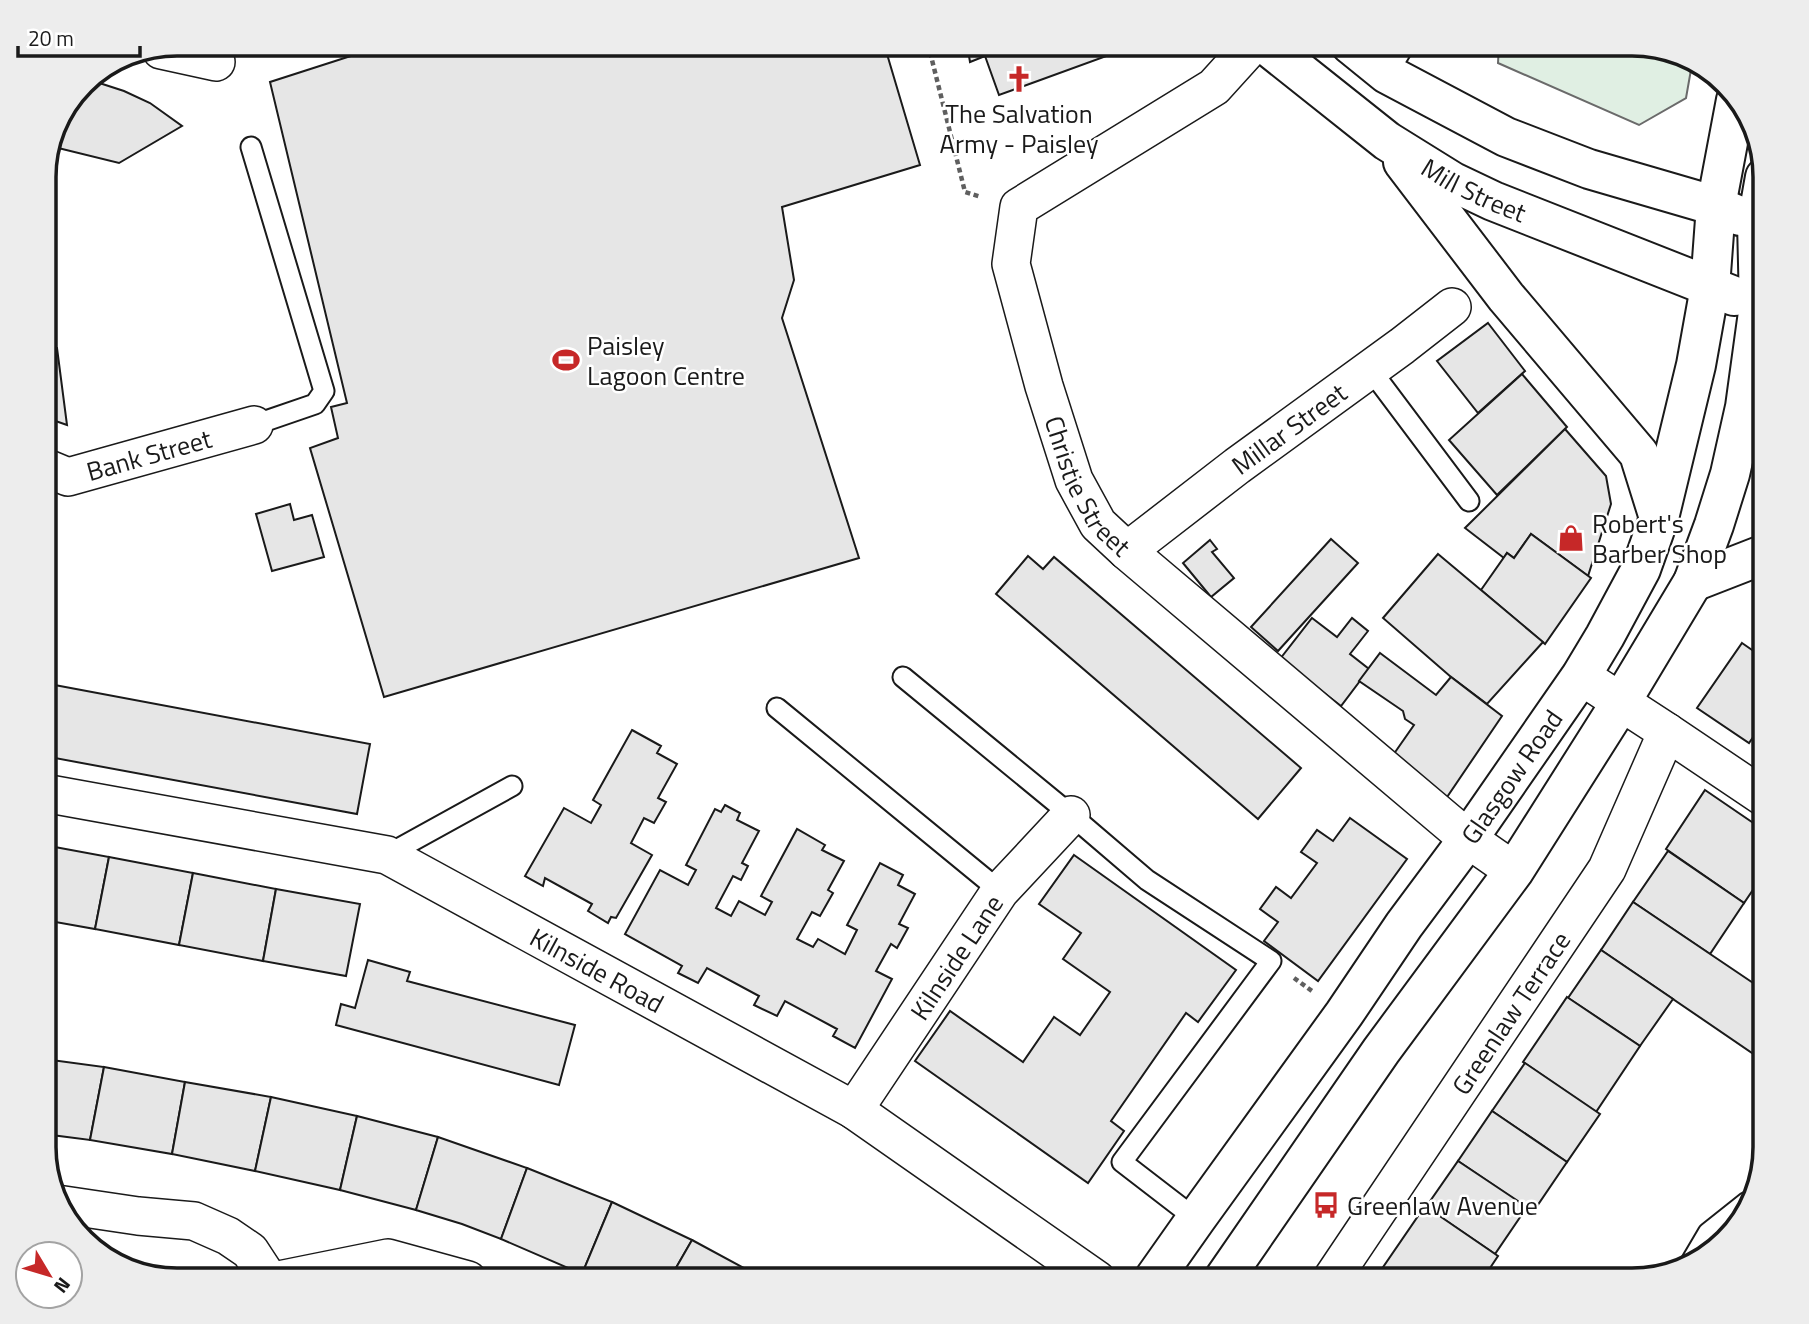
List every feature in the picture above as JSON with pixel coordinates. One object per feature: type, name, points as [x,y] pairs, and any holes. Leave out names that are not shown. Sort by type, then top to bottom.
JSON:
[{"type":"main road","name":"Mill Street","points":[[1280,56],[1387,141],[1453,182],[1753,303]]},
{"type":"main road","points":[[1396,59],[1506,137],[1589,169],[1716,206],[1753,221]]},
{"type":"main road","name":"Glasgow Road","points":[[1161,1268],[1581,676],[1641,569],[1659,518],[1694,375],[1710,287],[1716,206],[1734,112]]},
{"type":"main road","points":[[1387,141],[1506,297],[1639,454],[1659,518]]},
{"type":"main road","name":"Glasgow Road","points":[[1231,1268],[1381,1051],[1514,871],[1693,582],[1730,474],[1753,359]]},
{"type":"main road","points":[[1693,582],[1753,559]]},
{"type":"street","points":[[188,56],[216,62]]},
{"type":"street","points":[[1019,207],[1214,87],[1243,56]]},
{"type":"street","name":"Christie Street","points":[[1019,207],[1011,264],[1051,410],[1074,480],[1098,524],[1468,839],[1514,871]]},
{"type":"street","name":"Millar Street","points":[[1127,551],[1452,307]]},
{"type":"street","name":"Bank Street","points":[[56,472],[68,477],[254,425]]},
{"type":"street","points":[[1581,676],[1753,790]]},
{"type":"street","name":"Greenlaw Terrace","points":[[1339,1268],[1606,869],[1667,732]]},
{"type":"street","name":"Kilnside Road","points":[[56,795],[387,855],[854,1110],[1080,1268]]},
{"type":"street","name":"Kilnside Lane","points":[[854,1110],[1000,891],[1071,815]]},
{"type":"street","points":[[72,1206],[194,1221],[228,1236],[250,1251],[261,1268]]},
{"type":"street","points":[[338,1268],[388,1258],[424,1268]]},
{"type":"lane","points":[[251,147],[324,391],[315,404],[254,425]]},
{"type":"lane","points":[[1370,369],[1469,501]]},
{"type":"lane","points":[[902,677],[1147,880],[1270,961],[1122,1162],[1196,1219]]},
{"type":"lane","points":[[777,708],[1000,891]]},
{"type":"lane","points":[[387,855],[512,786]]},
{"type":"lane","points":[[1700,1247],[1708,1233],[1733,1212]]},
{"type":"path","points":[[931,56],[965,192],[1019,207]]},
{"type":"path","points":[[1270,961],[1344,1014]]},
{"type":"green space","points":[[1498,56],[1632,56],[1671,62],[1691,71],[1686,98],[1639,125],[1498,63]]},
{"type":"building","name":"Paisley Lagoon Centre","points":[[351,56],[888,56],[920,165],[782,207],[794,280],[782,318],[859,558],[384,697],[310,448],[338,438],[331,407],[347,403],[270,82]]},
{"type":"building","points":[[969,56],[985,56],[970,62]]},
{"type":"building","points":[[985,56],[1106,56],[999,95]]},
{"type":"building","points":[[100,83],[150,103],[182,126],[119,163],[60,148],[68,124],[81,103]]},
{"type":"building","points":[[1488,323],[1525,371],[1478,413],[1437,361]]},
{"type":"building","points":[[56,348],[57,348],[67,425],[56,421]]},
{"type":"building","points":[[1522,374],[1567,427],[1497,495],[1449,440]]},
{"type":"building","points":[[1565,429],[1606,476],[1611,504],[1588,576],[1531,534],[1514,558],[1507,553],[1504,558],[1465,528]]},
{"type":"building","points":[[290,504],[294,520],[312,515],[324,557],[272,571],[256,514]]},
{"type":"building","points":[[1531,534],[1591,578],[1545,644],[1481,590],[1507,553],[1514,558]]},
{"type":"building","points":[[1331,539],[1358,563],[1278,651],[1251,627]]},
{"type":"building","points":[[1210,540],[1217,549],[1212,552],[1234,578],[1211,597],[1183,563]]},
{"type":"building","points":[[1438,554],[1543,642],[1487,704],[1451,677],[1383,618]]},
{"type":"building","points":[[1028,556],[1043,569],[1054,557],[1301,768],[1258,819],[996,594]]},
{"type":"building","points":[[1312,618],[1337,637],[1352,618],[1368,631],[1350,654],[1369,669],[1341,706],[1280,659]]},
{"type":"building","points":[[1742,643],[1753,651],[1753,737],[1749,743],[1697,708]]},
{"type":"building","points":[[1380,653],[1436,695],[1451,677],[1502,716],[1443,803],[1391,758],[1414,725],[1405,719],[1403,711],[1359,681]]},
{"type":"building","points":[[56,685],[370,744],[357,814],[56,758]]},
{"type":"building","points":[[632,730],[661,746],[657,753],[677,764],[658,798],[666,802],[654,823],[644,818],[631,843],[652,855],[616,918],[611,917],[608,923],[588,911],[592,904],[545,878],[543,886],[525,876],[564,808],[591,823],[601,805],[593,800]]},
{"type":"building","points":[[1705,790],[1753,823],[1753,890],[1744,903],[1666,849]]},
{"type":"building","points":[[725,805],[740,813],[737,820],[759,831],[742,863],[748,866],[741,880],[733,876],[716,908],[731,916],[739,901],[765,915],[772,902],[761,896],[797,829],[825,845],[822,850],[844,861],[828,890],[833,893],[820,916],[812,912],[797,939],[813,947],[818,939],[845,954],[857,930],[847,925],[880,863],[903,875],[898,885],[915,894],[899,924],[908,928],[897,948],[891,944],[876,971],[892,979],[855,1048],[833,1036],[837,1029],[785,1001],[777,1016],[754,1005],[759,996],[707,968],[698,983],[678,973],[682,966],[625,934],[660,870],[688,885],[696,870],[686,865],[715,809],[721,812]]},
{"type":"building","points":[[1350,818],[1407,859],[1318,981],[1264,941],[1278,922],[1260,909],[1276,887],[1291,898],[1317,863],[1301,852],[1317,830],[1333,841]]},
{"type":"building","points":[[56,847],[109,857],[95,929],[56,922]]},
{"type":"building","points":[[1668,851],[1744,903],[1710,954],[1633,902]]},
{"type":"building","points":[[1074,855],[1236,970],[1198,1022],[1186,1013],[1111,1121],[1124,1131],[1088,1183],[915,1061],[950,1011],[1023,1062],[1054,1017],[1080,1035],[1110,992],[1063,959],[1081,933],[1039,904]]},
{"type":"building","points":[[109,857],[193,873],[179,945],[95,929]]},
{"type":"building","points":[[193,873],[276,889],[263,961],[179,945]]},
{"type":"building","points":[[276,889],[360,904],[346,976],[263,961]]},
{"type":"building","points":[[1633,902],[1753,983],[1753,1054],[1601,950]]},
{"type":"building","points":[[1601,950],[1673,999],[1640,1046],[1568,998]]},
{"type":"building","points":[[368,960],[410,972],[407,981],[575,1025],[559,1085],[336,1025],[341,1004],[355,1008]]},
{"type":"building","points":[[1567,997],[1640,1046],[1596,1112],[1523,1062]]},
{"type":"building","points":[[56,1061],[104,1067],[90,1140],[56,1136]]},
{"type":"building","points":[[1525,1063],[1600,1114],[1567,1162],[1492,1111]]},
{"type":"building","points":[[104,1067],[185,1082],[172,1154],[90,1140]]},
{"type":"building","points":[[185,1082],[271,1097],[255,1171],[172,1154]]},
{"type":"building","points":[[271,1097],[357,1116],[340,1190],[255,1171]]},
{"type":"building","points":[[1492,1111],[1567,1162],[1533,1212],[1458,1161]]},
{"type":"building","points":[[357,1116],[438,1137],[416,1210],[340,1190]]},
{"type":"building","points":[[438,1137],[527,1168],[501,1239],[416,1210]]},
{"type":"building","points":[[1458,1161],[1527,1207],[1495,1254],[1426,1207]]},
{"type":"building","points":[[527,1168],[612,1202],[584,1268],[568,1268],[501,1239]]},
{"type":"building","points":[[612,1202],[692,1240],[676,1268],[584,1268]]},
{"type":"building","points":[[1425,1206],[1498,1256],[1490,1268],[1382,1268]]},
{"type":"building","points":[[692,1240],[744,1268],[676,1268]]},
{"type":"place","name":"The Salvation Army - Paisley","points":[[1019,79]]},
{"type":"place","name":"Paisley Lagoon Centre","points":[[566,360]]},
{"type":"place","name":"Robert's Barber Shop","points":[[1571,538]]},
{"type":"place","name":"Greenlaw Avenue","points":[[1326,1205]]}]
